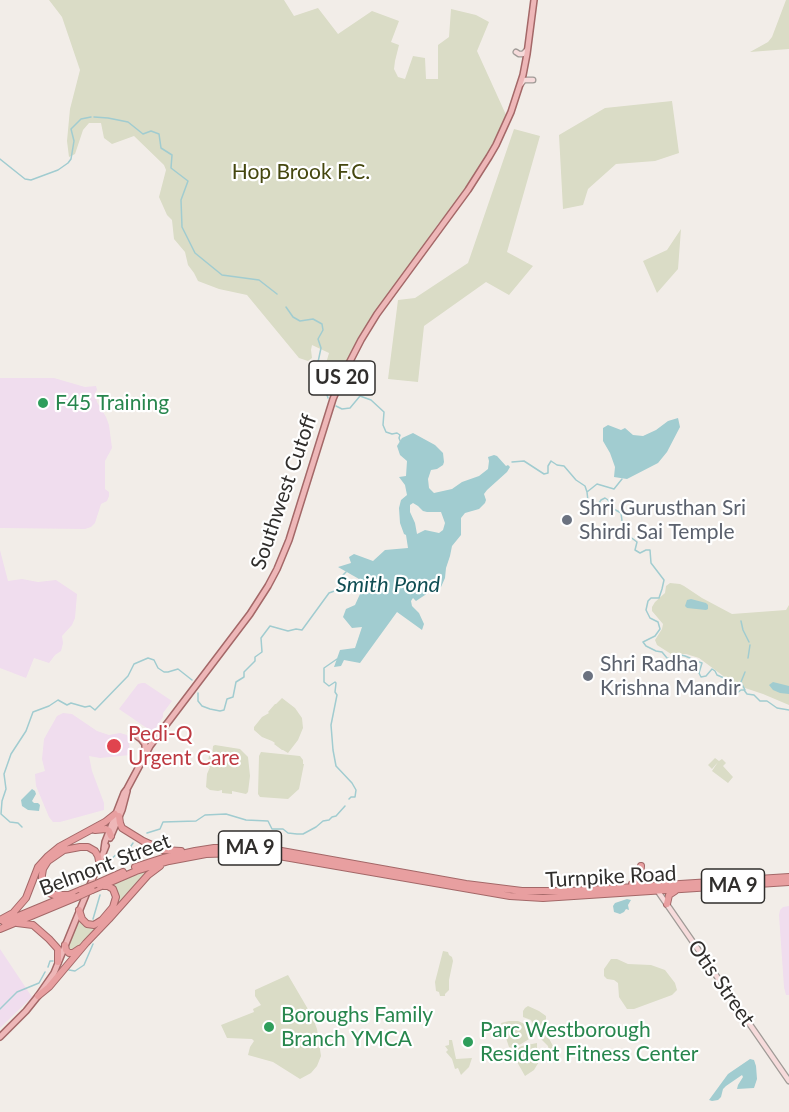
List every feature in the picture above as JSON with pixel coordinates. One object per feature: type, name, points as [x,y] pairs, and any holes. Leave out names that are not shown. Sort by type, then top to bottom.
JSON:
[{"type":"highway","points":[[0,922],[13,913],[26,898],[39,867],[48,856],[59,847],[90,832],[117,815],[124,830],[159,849],[177,851],[214,848]]},
{"type":"highway","points":[[90,832],[102,829],[110,834]]},
{"type":"highway","points":[[69,895],[57,896],[45,888],[42,875],[48,861],[61,852],[77,847],[93,849],[99,861]]},
{"type":"highway","name":"Belmont Street","points":[[0,929],[77,897],[154,861],[214,848],[276,850],[472,887]]},
{"type":"highway","name":"Belmont Street","points":[[0,922],[81,890],[152,866],[188,857],[223,853],[273,855],[472,887]]},
{"type":"highway","points":[[38,996],[49,987],[150,872],[188,857]]},
{"type":"highway","points":[[623,887],[639,881],[641,866]]},
{"type":"highway","name":"Turnpike Road","points":[[472,887],[519,897],[553,898],[789,877]]},
{"type":"highway","name":"Turnpike Road","points":[[472,887],[539,891],[623,887],[677,890],[789,882]]},
{"type":"highway","points":[[78,910],[83,921],[89,924],[97,924],[105,918],[113,907],[116,897],[113,889],[108,886],[97,886]]},
{"type":"highway","points":[[667,904],[669,895],[677,890]]},
{"type":"highway","points":[[14,923],[29,924],[38,928],[55,945],[59,953],[58,962]]},
{"type":"highway","points":[[65,945],[67,952],[73,953],[86,943]]},
{"type":"main road","name":"Southwest Cutoff","points":[[38,996],[54,972],[110,834],[124,793],[153,743],[250,614],[268,586],[289,540],[333,399],[351,358],[372,322],[468,190],[489,158],[506,125],[520,86],[534,0]]},
{"type":"main road","points":[[516,52],[523,54],[528,48]]},
{"type":"main road","points":[[520,86],[524,80],[533,80]]},
{"type":"main road","points":[[132,731],[145,744],[145,756]]},
{"type":"main road","name":"Otis Street","points":[[655,889],[789,1081]]},
{"type":"main road","name":"US 20","points":[[0,1037],[21,1017],[38,996]]},
{"type":"shaded area","points":[[0,378],[54,378],[85,387],[96,386],[97,402],[109,425],[112,448],[105,461],[105,489],[109,492],[109,496],[107,501],[101,504],[95,523],[91,527],[85,529],[0,528]]},
{"type":"shaded area","points":[[0,550],[8,581],[56,580],[77,594],[75,618],[62,636],[61,651],[49,663],[34,658],[26,678],[0,668]]},
{"type":"shaded area","points":[[145,683],[172,701],[153,731],[119,709],[138,684]]},
{"type":"shaded area","points":[[63,713],[72,714],[97,731],[109,735],[120,733],[127,735],[130,755],[100,758],[89,756],[104,803],[104,810],[53,822],[36,786],[35,774],[45,771],[42,759],[44,739],[57,716]]},
{"type":"shaded area","points":[[789,906],[789,995],[786,995],[779,915],[783,907]]},
{"type":"shaded area","points":[[0,949],[32,997],[0,1028]]},
{"type":"green space","name":"Hop Brook F.C.","points":[[49,0],[284,0],[294,16],[318,8],[338,34],[372,11],[399,21],[391,42],[399,45],[394,69],[398,77],[405,79],[413,56],[425,58],[426,79],[438,79],[438,45],[449,37],[451,9],[476,15],[489,22],[477,51],[507,117],[465,193],[438,224],[366,327],[332,397],[320,384],[329,353],[312,345],[312,358],[308,361],[299,358],[247,295],[219,289],[198,281],[188,265],[185,252],[174,239],[172,220],[167,215],[159,197],[166,170],[164,165],[134,136],[112,144],[104,138],[101,123],[89,123],[83,130],[75,154],[69,157],[67,141],[70,109],[80,70],[62,17]]},
{"type":"green space","points":[[786,0],[789,0],[789,49],[750,52],[768,42],[772,37]]},
{"type":"green space","points":[[672,101],[679,153],[655,161],[616,164],[588,189],[583,205],[563,209],[559,135],[605,108]]},
{"type":"green space","points":[[514,129],[540,136],[507,252],[533,266],[509,295],[486,282],[424,326],[418,382],[388,379],[398,300],[415,298],[468,263]]},
{"type":"green space","points":[[681,229],[678,269],[657,293],[643,261],[667,250]]},
{"type":"green space","points":[[670,583],[684,586],[732,614],[786,610],[789,605],[789,705],[730,681],[699,658],[686,654],[671,654],[657,645],[655,640],[663,624],[652,611],[652,607],[665,593],[666,586]]},
{"type":"green space","points":[[282,698],[295,708],[302,718],[303,728],[298,740],[288,753],[254,730],[262,717],[269,713]]},
{"type":"green space","points":[[215,745],[240,749],[248,757],[250,776],[246,794],[232,791],[232,794],[222,793],[222,790],[210,790],[206,787],[210,767],[207,766],[209,756],[212,756]]},
{"type":"green space","points":[[261,752],[300,756],[303,760],[299,789],[288,799],[260,797],[258,794]]},
{"type":"green space","points":[[715,758],[719,761],[722,759],[726,763],[723,766],[733,777],[728,783],[712,771],[718,762],[712,769],[708,765]]},
{"type":"green space","points":[[147,870],[99,926],[75,950],[70,950],[68,948],[80,918],[95,926],[118,897],[118,892],[112,884]]},
{"type":"green space","points":[[443,951],[448,952],[453,961],[449,990],[445,996],[440,996],[436,991],[435,982]]},
{"type":"green space","points":[[611,959],[628,964],[651,965],[665,970],[675,983],[677,990],[672,995],[634,1009],[627,1009],[619,997],[618,983],[604,976],[604,969]]},
{"type":"green space","name":"Boroughs Family Branch YMCA","points":[[288,975],[312,1016],[317,1029],[321,1056],[311,1073],[300,1079],[273,1062],[248,1055],[254,1041],[227,1038],[221,1025],[254,1012],[253,1009],[261,1005],[255,996],[255,990]]},
{"type":"green space","points":[[528,1006],[546,1016],[546,1033],[554,1052],[551,1056],[548,1046],[540,1038],[531,1020],[523,1017],[523,1011]]},
{"type":"green space","points":[[518,1021],[527,1025],[528,1030],[534,1036],[512,1048],[509,1047],[501,1023]]},
{"type":"green space","points":[[449,1040],[452,1040],[456,1059],[472,1058],[469,1067],[461,1075],[446,1052],[448,1050],[445,1046],[449,1045]]},
{"type":"green space","points":[[537,1043],[540,1060],[534,1070],[525,1076],[512,1053],[513,1050]]},
{"type":"water","points":[[678,418],[680,427],[667,452],[658,463],[627,479],[614,477],[615,467],[603,441],[603,428],[608,425],[621,430],[625,428],[633,435],[643,436],[668,421]]},
{"type":"water","name":"Smith Pond","points":[[413,433],[435,445],[443,453],[443,465],[431,470],[428,479],[429,488],[434,493],[452,489],[462,482],[479,476],[488,469],[488,457],[497,456],[506,466],[510,467],[484,494],[485,503],[479,509],[465,513],[461,518],[461,535],[452,546],[441,587],[416,601],[413,598],[411,601],[424,624],[422,630],[397,612],[360,663],[344,660],[341,666],[334,667],[340,650],[355,648],[362,627],[352,628],[343,617],[346,609],[355,605],[360,594],[354,585],[359,579],[338,567],[351,563],[349,557],[354,554],[373,561],[385,550],[408,548],[406,535],[400,523],[399,508],[401,500],[407,495],[405,485],[399,477],[406,476],[407,461],[400,455],[397,446],[402,438]],"holes":[[[413,503],[423,511],[441,512],[445,523],[443,530],[439,533],[425,530],[417,534],[410,505]]]},
{"type":"water","points":[[687,600],[706,603],[708,609],[687,608],[685,606]]},
{"type":"water","points":[[773,682],[789,686],[789,694],[773,690],[769,685]]},
{"type":"water","points":[[32,789],[36,794],[32,801],[40,805],[39,811],[28,810],[22,806],[21,800]]},
{"type":"water","points":[[631,900],[628,905],[629,910],[626,909],[620,914],[614,912],[615,903]]},
{"type":"water","points":[[750,1059],[754,1060],[756,1066],[757,1079],[754,1088],[737,1089],[742,1075],[723,1089],[718,1100],[709,1100],[728,1074]]},
{"type":"waterway","points":[[0,159],[25,179],[31,180],[58,170],[71,159],[74,141],[71,129],[81,119],[91,117]]},
{"type":"waterway","points":[[94,117],[128,122],[143,134],[151,131],[159,134],[161,148],[172,155],[171,168],[188,181],[181,200],[182,227],[195,253],[222,275],[259,280],[277,294]]},
{"type":"waterway","points":[[286,307],[293,317],[300,321],[313,319],[322,324],[323,330],[318,339],[321,348],[318,362],[330,381],[328,398]]},
{"type":"waterway","points":[[336,406],[342,409],[350,408],[360,396],[371,400],[384,412],[383,425],[386,432],[400,435],[401,443]]},
{"type":"waterway","points":[[512,462],[524,461],[544,474],[548,473],[551,461],[564,466],[576,480],[585,486],[588,501],[592,507],[597,506],[605,498],[612,508],[621,513],[623,528],[637,542],[635,550],[640,553],[650,550],[651,563],[664,580],[659,598],[651,598],[648,601],[646,610],[650,618],[658,622],[660,629],[655,636],[643,642],[646,646],[677,661],[681,655],[690,658],[690,666],[702,663],[699,673],[701,677],[706,676],[712,669],[724,678],[725,686],[733,688],[732,694],[744,690],[760,701],[767,701],[777,708],[789,710]]},
{"type":"waterway","points":[[587,492],[597,484],[614,489],[622,479]]},
{"type":"waterway","points":[[198,693],[198,701],[202,706],[224,710],[227,699],[233,697],[236,682],[244,677],[244,672],[255,661],[255,657],[262,652],[261,638],[270,626],[288,631],[302,630],[329,593],[340,587],[338,580],[346,572]]},
{"type":"waterway","points":[[741,621],[749,642]]},
{"type":"waterway","points":[[748,658],[750,645]]},
{"type":"waterway","points":[[22,827],[18,823],[10,822],[1,814],[6,789],[4,774],[11,754],[26,731],[33,712],[58,700],[67,705],[71,703],[90,706],[95,710],[128,676],[134,664],[148,658],[154,660],[158,668],[164,672],[178,669],[192,680]]},
{"type":"waterway","points":[[337,659],[324,668],[324,682],[329,686],[336,683],[337,695],[331,725],[333,750],[336,766],[356,790],[355,797],[349,799]]},
{"type":"waterway","points":[[745,672],[741,682],[745,690]]},
{"type":"waterway","points":[[147,833],[160,829],[163,822],[196,821],[205,815],[226,814],[246,820],[268,821],[272,829],[303,834],[323,821],[336,816],[345,806]]},
{"type":"waterway","points":[[107,868],[109,861],[118,853],[125,855],[133,843]]},
{"type":"waterway","points":[[93,919],[100,895]]},
{"type":"waterway","points":[[69,970],[75,971],[84,965],[93,944]]},
{"type":"waterway","points":[[48,967],[50,961],[53,961]]},
{"type":"waterway","points":[[0,1009],[17,992],[39,983],[45,972]]},
{"type":"place","name":"F45 Training","points":[[43,403]]},
{"type":"place","name":"Shri Gurusthan Sri Shirdi Sai Temple","points":[[567,520]]},
{"type":"place","name":"Shri Radha Krishna Mandir","points":[[588,676]]},
{"type":"place","name":"Pedi-Q Urgent Care","points":[[114,746]]},
{"type":"place","name":"Boroughs Family Branch YMCA","points":[[269,1027]]},
{"type":"place","name":"Parc Westborough Resident Fitness Center","points":[[468,1042]]}]
